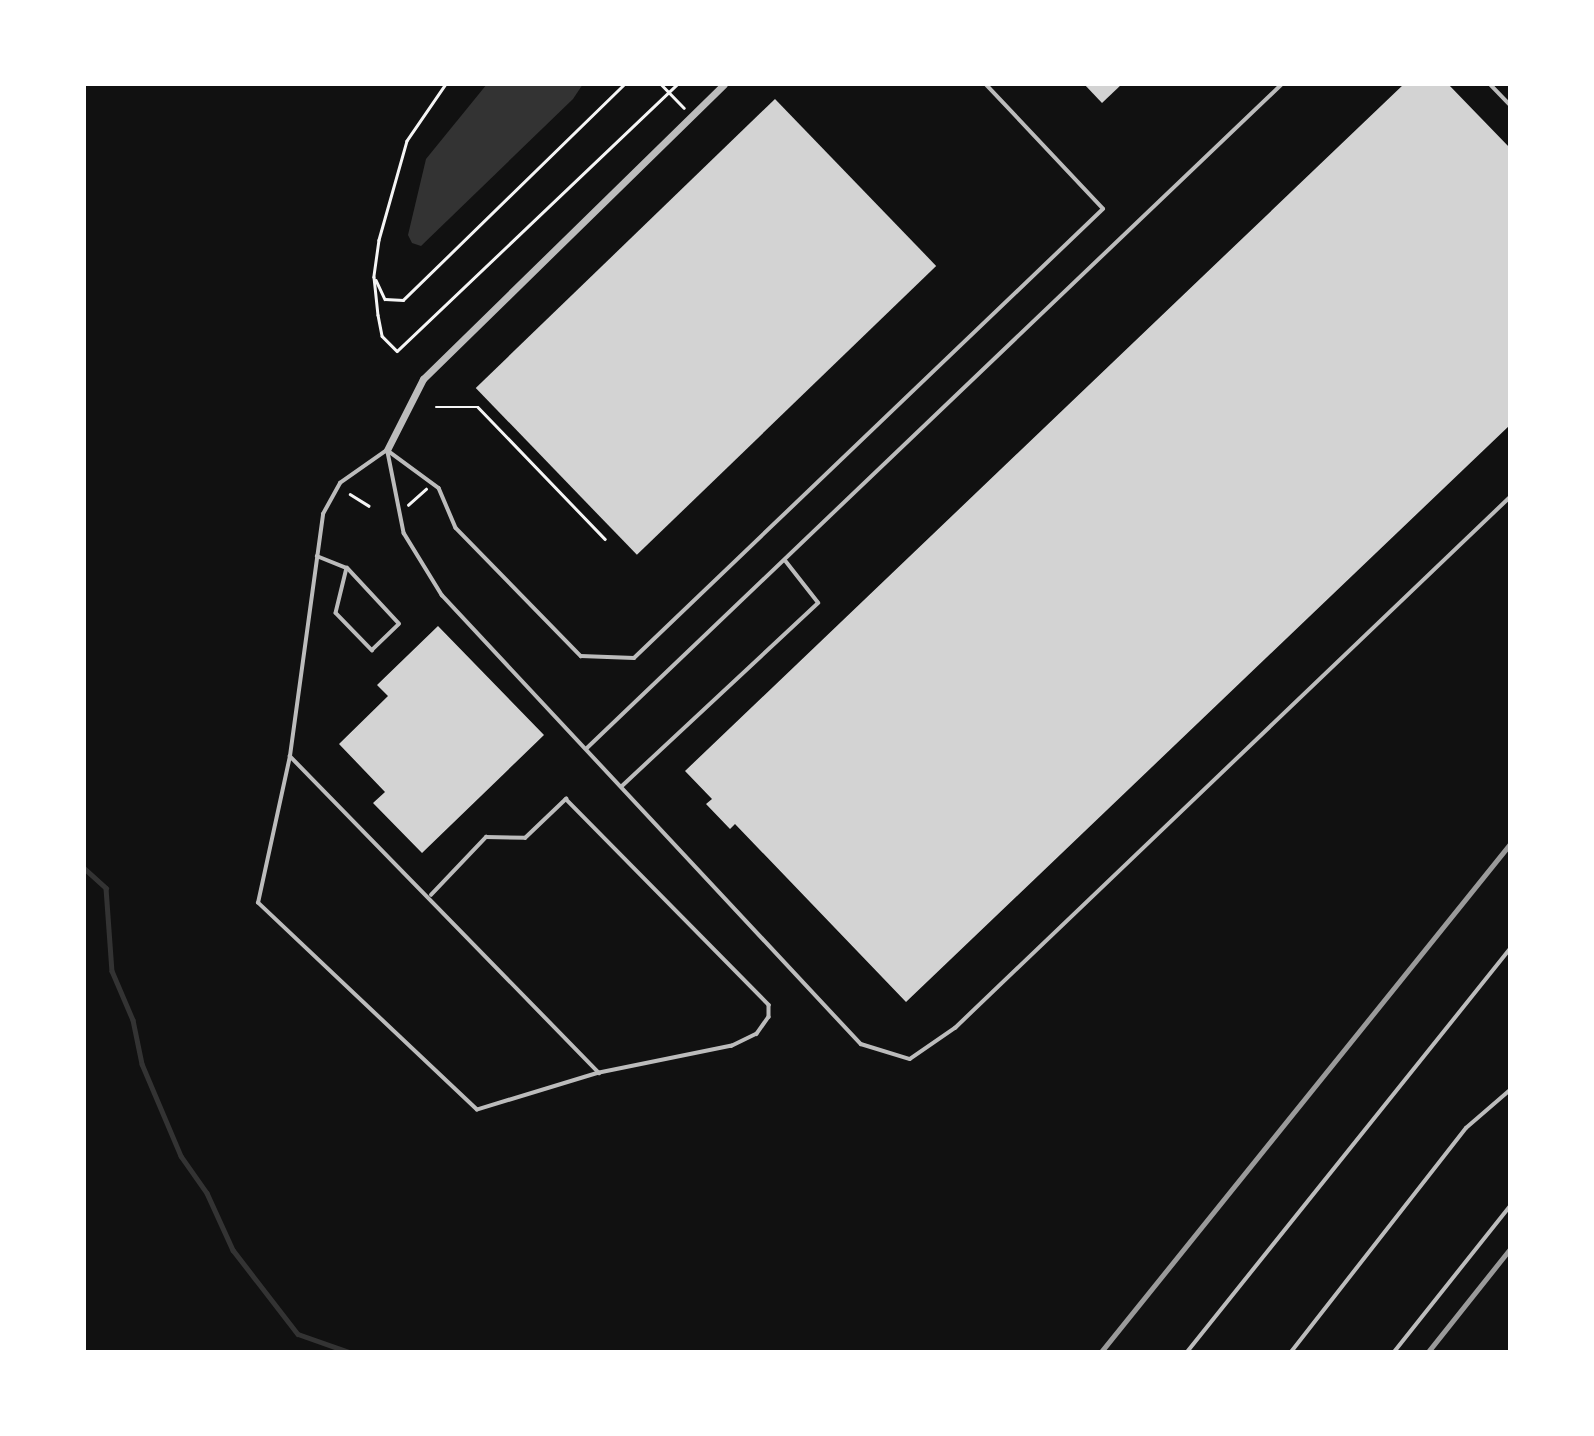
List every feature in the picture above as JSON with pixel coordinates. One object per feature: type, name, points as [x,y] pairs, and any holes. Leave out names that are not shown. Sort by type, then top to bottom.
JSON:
[{"type":"street","points":[[387,450],[422,379],[724,84]]},
{"type":"lane","points":[[387,450],[439,488],[456,528],[581,656],[634,658],[1103,209],[985,84]]},
{"type":"lane","points":[[587,748],[1282,84]]},
{"type":"lane","points":[[1490,84],[1510,105]]},
{"type":"lane","points":[[387,450],[340,483],[323,514],[290,755],[258,903],[477,1110],[599,1073],[732,1046],[757,1034],[769,1017],[768,1005],[566,799],[525,838],[486,836],[431,895]]},
{"type":"lane","points":[[387,450],[404,533],[442,595],[861,1044],[910,1059],[955,1028],[1510,498]]},
{"type":"lane","points":[[317,556],[347,568],[399,624],[372,650],[336,614],[347,568]]},
{"type":"lane","points":[[622,786],[818,603],[785,561]]},
{"type":"lane","points":[[290,755],[431,895],[599,1073]]},
{"type":"lane","points":[[1187,1352],[1510,949]]},
{"type":"lane","points":[[1291,1352],[1466,1128],[1510,1090]]},
{"type":"lane","points":[[1394,1352],[1510,1206]]},
{"type":"path","points":[[446,84],[407,141],[379,240],[374,277],[382,337],[397,351],[677,84]]},
{"type":"path","points":[[374,277],[385,299],[403,300],[624,84]]},
{"type":"path","points":[[661,84],[692,116]]},
{"type":"path","points":[[436,407],[478,407],[605,539]]},
{"type":"path","points":[[405,506],[426,489]]},
{"type":"path","points":[[350,494],[369,506]]},
{"type":"shaded area","points":[[487,84],[583,84],[573,99],[421,246],[412,243],[408,235],[426,159]]},
{"type":"building","points":[[1084,84],[1122,84],[1102,103]]},
{"type":"building","points":[[1404,84],[1448,84],[1510,148],[1510,425],[906,1002],[735,824],[730,829],[706,804],[712,799],[685,771]]},
{"type":"building","points":[[775,99],[936,266],[637,555],[476,388]]},
{"type":"building","points":[[438,626],[544,735],[422,853],[373,803],[385,792],[339,744],[388,696],[377,685]]},
{"type":"waterway","points":[[84,868],[106,888],[112,971],[133,1020],[142,1064],[181,1156],[207,1193],[233,1250],[298,1334],[349,1352]]},
{"type":"railway","points":[[1101,1352],[1510,844]]},
{"type":"railway","points":[[1428,1352],[1510,1249]]}]
